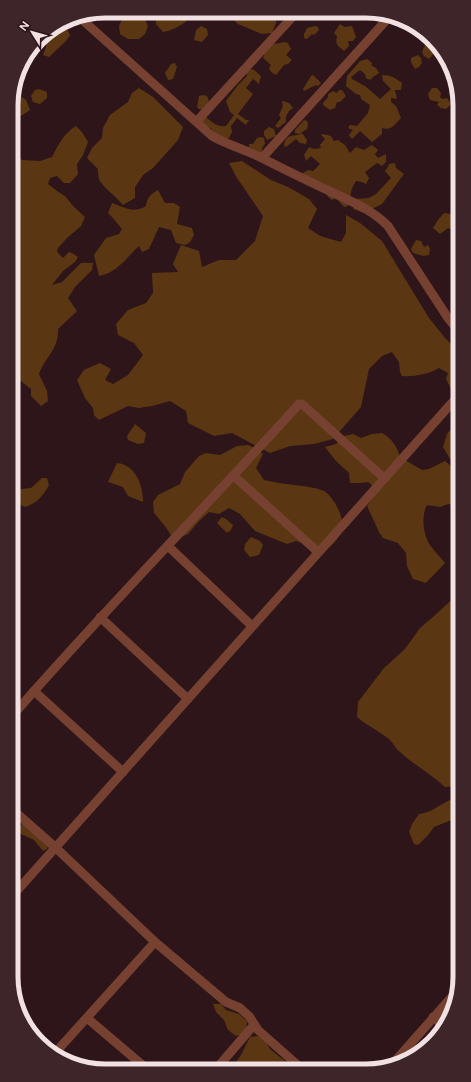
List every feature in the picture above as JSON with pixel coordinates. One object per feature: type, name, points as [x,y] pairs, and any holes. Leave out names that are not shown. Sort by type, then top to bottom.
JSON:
[{"type":"street","points":[[197,121],[291,18]]},
{"type":"street","points":[[84,21],[212,136],[262,158],[283,170],[362,206],[379,218],[392,233],[453,324]]},
{"type":"street","points":[[262,158],[386,21]]},
{"type":"street","points":[[18,890],[453,402]]},
{"type":"street","points":[[18,709],[100,617],[234,476],[300,403],[384,478]]},
{"type":"street","points":[[234,476],[318,552]]},
{"type":"street","points":[[168,546],[252,626]]},
{"type":"street","points":[[100,617],[188,699]]},
{"type":"street","points":[[34,691],[123,772]]},
{"type":"street","points":[[18,814],[155,942],[226,1002],[240,1008],[249,1016],[258,1030],[296,1064]]},
{"type":"street","points":[[58,1050],[155,942]]},
{"type":"street","points":[[397,1058],[450,998]]},
{"type":"street","points":[[433,1017],[440,1022]]},
{"type":"street","points":[[87,1018],[141,1064]]},
{"type":"street","points":[[220,1064],[254,1025]]},
{"type":"shaded area","points":[[123,18],[144,18],[148,26],[145,34],[139,39],[128,39],[120,34],[119,26]]},
{"type":"shaded area","points":[[156,18],[190,18],[181,25],[163,32],[156,24]]},
{"type":"shaded area","points":[[231,18],[276,18],[276,23],[272,33],[262,34],[238,24]]},
{"type":"shaded area","points":[[340,24],[345,27],[352,26],[356,37],[353,41],[348,41],[349,46],[344,51],[338,45],[336,41],[337,36],[334,33]]},
{"type":"shaded area","points":[[201,26],[207,29],[208,35],[202,42],[194,40],[196,30]]},
{"type":"shaded area","points":[[315,26],[318,27],[319,30],[307,39],[304,38],[307,28]]},
{"type":"shaded area","points":[[66,27],[70,35],[66,41],[49,57],[43,55],[44,52],[52,52],[52,37]]},
{"type":"shaded area","points":[[285,42],[288,43],[291,49],[286,55],[292,60],[288,64],[284,65],[276,75],[271,72],[269,68],[271,65],[263,58],[268,45]]},
{"type":"shaded area","points":[[426,43],[435,52],[429,59],[424,56],[422,52]]},
{"type":"shaded area","points":[[418,55],[421,58],[422,63],[415,69],[411,62],[411,58]]},
{"type":"shaded area","points":[[367,59],[379,73],[370,80],[366,78],[365,74],[360,70],[351,77],[365,86],[380,99],[391,89],[383,81],[382,75],[393,77],[402,83],[401,90],[395,90],[397,99],[391,98],[391,102],[396,106],[401,118],[391,128],[382,128],[382,134],[372,142],[360,131],[352,139],[349,135],[353,130],[348,128],[350,125],[357,126],[368,113],[370,105],[361,99],[360,95],[356,94],[346,86],[347,76],[360,61]]},
{"type":"shaded area","points":[[175,63],[177,67],[173,79],[168,80],[165,73],[171,64]]},
{"type":"shaded area","points":[[248,68],[254,70],[261,76],[259,84],[253,79],[246,88],[253,94],[238,114],[246,120],[249,120],[246,125],[237,118],[231,126],[232,132],[229,138],[223,138],[214,133],[211,128],[204,127],[201,121],[206,117],[213,123],[226,126],[234,115],[230,112],[226,101],[247,76],[246,72]]},
{"type":"shaded area","points":[[313,75],[321,83],[318,86],[316,85],[304,91],[303,89]]},
{"type":"shaded area","points":[[139,88],[153,97],[183,127],[178,140],[153,168],[143,175],[135,187],[135,198],[123,205],[106,189],[99,178],[98,169],[87,158],[92,148],[102,138],[103,128],[110,115],[128,102],[132,93]]},
{"type":"shaded area","points":[[432,88],[437,88],[441,93],[440,97],[442,99],[447,98],[451,104],[446,109],[437,105],[439,102],[430,100],[428,94]]},
{"type":"shaded area","points":[[39,89],[47,92],[47,98],[40,104],[33,102],[31,96],[35,90]]},
{"type":"shaded area","points":[[339,90],[342,90],[346,96],[340,102],[337,102],[335,108],[330,110],[323,105],[328,97],[328,94],[333,91],[337,93]]},
{"type":"shaded area","points":[[19,95],[26,100],[30,110],[18,118]]},
{"type":"shaded area","points":[[199,96],[207,96],[209,101],[204,110],[197,107]]},
{"type":"shaded area","points":[[283,101],[289,103],[293,108],[287,114],[286,122],[278,128],[275,126],[281,118],[279,115],[283,106]]},
{"type":"shaded area","points":[[304,120],[307,121],[308,124],[307,129],[299,134],[295,133],[295,130]]},
{"type":"shaded area","points":[[76,126],[88,142],[83,155],[77,164],[78,174],[70,183],[64,183],[57,176],[50,178],[48,184],[65,196],[85,217],[81,226],[67,238],[58,248],[57,252],[63,258],[69,252],[78,257],[75,262],[63,271],[52,285],[62,282],[81,263],[93,263],[92,270],[75,287],[68,298],[77,311],[58,329],[58,336],[54,348],[39,374],[47,391],[48,401],[41,406],[31,396],[31,389],[18,379],[18,156],[22,160],[40,161],[52,157],[59,144]]},
{"type":"shaded area","points":[[269,127],[274,129],[276,136],[267,140],[264,135],[264,131]]},
{"type":"shaded area","points":[[302,133],[307,140],[306,144],[300,143],[296,139],[286,147],[284,146],[288,137]]},
{"type":"shaded area","points":[[321,135],[331,136],[334,141],[338,140],[345,145],[350,153],[356,147],[364,150],[372,145],[378,150],[375,154],[378,158],[386,154],[386,162],[382,166],[377,163],[365,172],[369,178],[366,184],[356,181],[352,188],[348,206],[344,207],[336,198],[332,200],[328,197],[325,191],[300,178],[303,173],[308,170],[313,171],[320,164],[311,156],[306,161],[304,155],[309,147],[314,149],[321,148],[320,145],[325,139]]},
{"type":"shaded area","points":[[257,138],[264,138],[265,144],[262,148],[262,154],[249,147],[249,144],[253,144]]},
{"type":"shaded area","points":[[242,161],[271,180],[288,187],[309,199],[317,209],[308,228],[320,236],[341,242],[346,233],[346,215],[360,223],[382,241],[429,318],[453,346],[453,391],[446,379],[448,373],[439,368],[421,375],[402,376],[399,362],[392,352],[382,356],[369,369],[361,407],[333,439],[314,444],[290,446],[270,453],[232,433],[214,436],[188,423],[186,411],[170,401],[139,408],[128,406],[99,420],[94,415],[93,408],[85,398],[77,380],[84,370],[100,363],[111,369],[105,380],[113,384],[128,375],[143,355],[134,343],[118,335],[116,324],[128,310],[146,303],[153,293],[152,273],[178,272],[173,264],[181,245],[199,251],[202,267],[219,260],[236,260],[255,241],[263,216],[237,178],[229,163]]},
{"type":"shaded area","points":[[395,163],[396,168],[404,174],[382,204],[364,213],[353,209],[355,199],[369,198],[376,194],[391,178],[385,171],[389,164]]},
{"type":"shaded area","points":[[158,190],[165,203],[174,203],[180,207],[177,224],[192,228],[194,235],[190,242],[185,245],[176,243],[171,230],[159,227],[149,249],[142,252],[139,246],[111,272],[99,276],[94,255],[106,238],[119,234],[122,229],[108,213],[112,203],[133,210],[141,208],[146,206],[147,200],[150,196]]},
{"type":"shaded area","points":[[453,207],[453,230],[448,228],[440,234],[433,228],[444,213],[452,214]]},
{"type":"shaded area","points":[[416,240],[421,241],[424,247],[428,245],[430,249],[429,255],[423,256],[413,253],[411,249]]},
{"type":"shaded area","points":[[135,424],[146,433],[144,443],[138,444],[128,440],[127,436]]},
{"type":"shaded area","points":[[453,426],[453,460],[450,459],[443,447],[447,434]]},
{"type":"shaded area","points":[[382,433],[389,438],[394,443],[400,457],[422,470],[429,469],[445,461],[453,468],[453,505],[448,504],[440,507],[427,505],[425,509],[423,520],[426,536],[430,545],[445,563],[426,583],[413,579],[407,566],[406,553],[398,543],[383,538],[379,532],[367,506],[376,493],[373,486],[368,482],[350,483],[349,473],[336,461],[325,447],[336,444],[344,436],[353,434],[361,438],[372,434]]},
{"type":"shaded area","points":[[248,445],[263,454],[256,468],[264,480],[283,484],[305,486],[324,491],[331,497],[340,513],[342,527],[337,540],[326,550],[318,554],[311,552],[307,545],[296,541],[287,544],[255,531],[240,514],[229,508],[219,514],[209,512],[188,534],[174,540],[154,513],[153,502],[158,495],[180,484],[185,472],[199,456],[206,453],[220,455],[237,446]]},
{"type":"shaded area","points":[[117,463],[124,465],[134,472],[142,489],[143,502],[128,496],[123,487],[108,482]]},
{"type":"shaded area","points":[[42,478],[47,478],[49,485],[39,499],[25,507],[18,504],[18,494],[21,489],[31,488]]},
{"type":"shaded area","points":[[222,517],[233,525],[231,530],[227,533],[217,523]]},
{"type":"shaded area","points":[[251,537],[260,541],[263,545],[259,555],[250,557],[244,550],[245,544]]},
{"type":"shaded area","points":[[453,599],[453,786],[445,787],[405,757],[386,737],[357,717],[358,702],[384,668],[405,649],[420,628]]},
{"type":"shaded area","points":[[450,800],[453,801],[453,819],[434,827],[418,845],[414,844],[409,832],[412,824],[419,814],[431,810]]},
{"type":"shaded area","points":[[22,824],[48,846],[47,849],[43,851],[34,840],[21,834],[18,827]]},
{"type":"shaded area","points":[[213,1004],[221,1004],[226,1010],[239,1014],[247,1021],[246,1033],[236,1036],[228,1030],[224,1020],[216,1012]]},
{"type":"shaded area","points":[[258,1036],[265,1041],[271,1050],[289,1064],[235,1064],[250,1037]]}]
